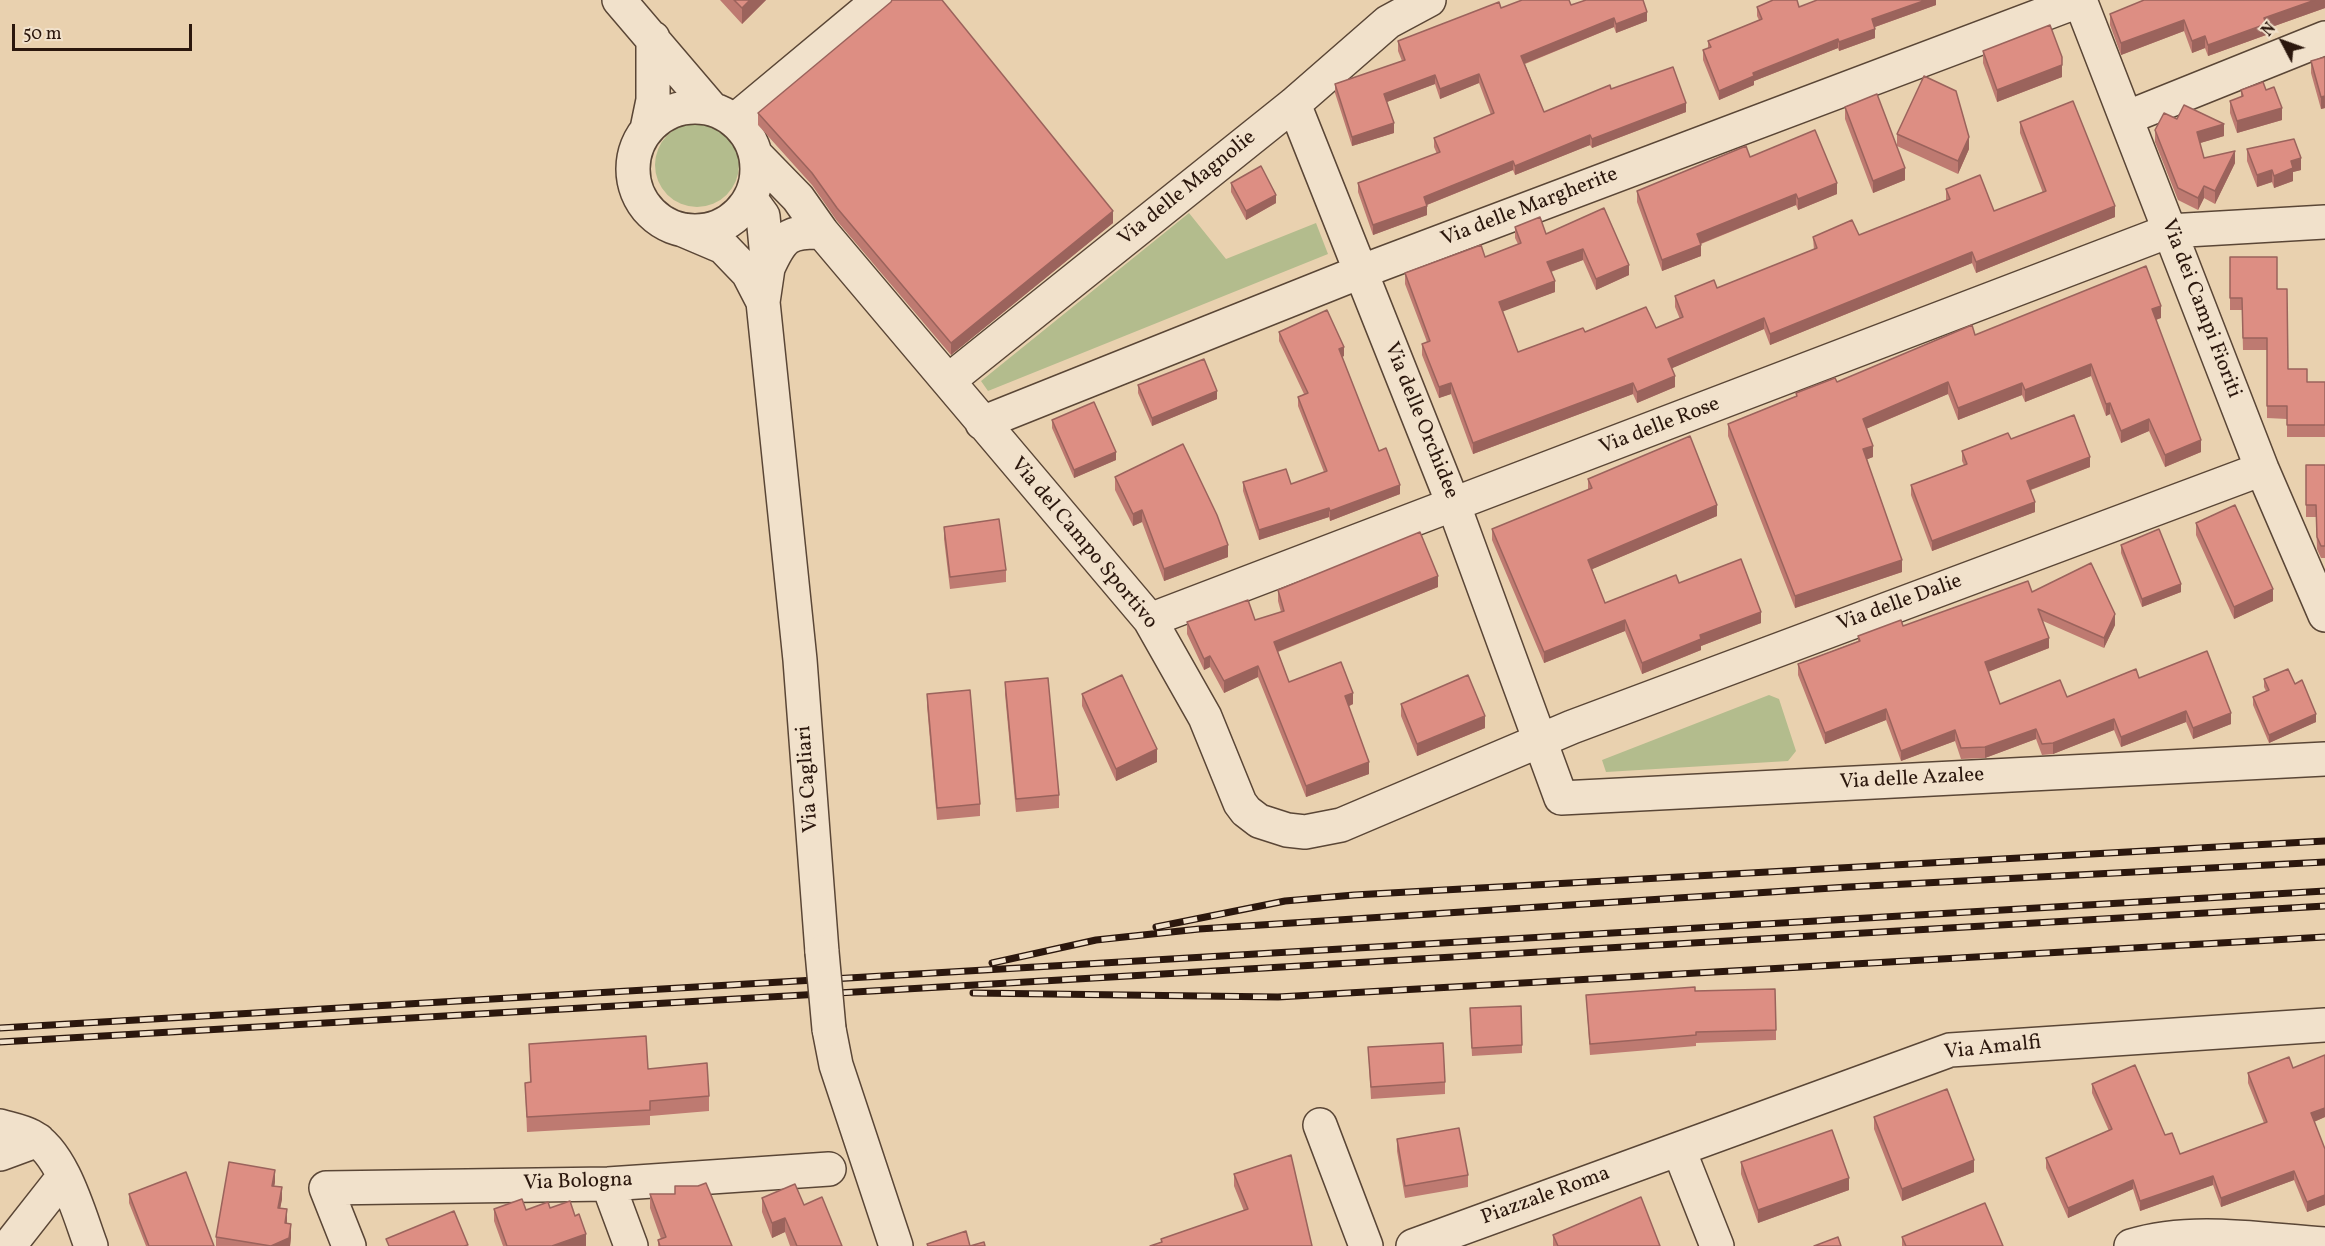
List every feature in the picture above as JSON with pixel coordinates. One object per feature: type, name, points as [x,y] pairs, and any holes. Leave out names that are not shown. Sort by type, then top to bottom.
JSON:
[{"type":"street","points":[[619,0],[723,114],[748,136],[756,155],[758,170],[750,198],[738,213],[722,225],[703,230],[683,230],[667,224],[654,216],[637,191],[633,175],[634,159],[647,129],[652,100],[653,38]]},
{"type":"street","points":[[723,114],[879,0]]},
{"type":"street","name":"Via delle Magnolie","points":[[948,381],[1294,104],[1388,22],[1429,0]]},
{"type":"street","name":"Via dei Campi Fioriti","points":[[2080,0],[2262,469],[2322,598]]},
{"type":"street","name":"Via delle Margherite","points":[[982,423],[1360,272],[2080,0]]},
{"type":"street","points":[[2126,118],[2325,38]]},
{"type":"street","name":"Via delle Orchidee","points":[[1294,104],[1454,506],[1539,741]]},
{"type":"street","points":[[647,129],[660,117],[677,109],[695,106],[723,114]]},
{"type":"street","name":"Via del Campo Sportivo","points":[[756,155],[798,198],[819,228],[1150,621],[1205,717],[1240,804],[1252,817],[1267,825],[1305,832],[1332,828],[1539,741]]},
{"type":"street","name":"Via del Campo Sportivo","points":[[750,198],[772,202],[819,228]]},
{"type":"street","name":"Via Cagliari","points":[[750,198],[763,216],[768,268],[763,302],[800,660],[829,1029],[836,1065],[896,1246]]},
{"type":"street","name":"Via delle Rose","points":[[1150,621],[2169,231],[2325,222]]},
{"type":"street","points":[[768,268],[777,248],[787,236],[819,228]]},
{"type":"street","name":"Via Cagliari","points":[[683,230],[723,247],[748,273],[763,302]]},
{"type":"street","name":"Via delle Dalie","points":[[1539,741],[2262,469]]},
{"type":"street","name":"Via delle Azalee","points":[[1539,741],[1561,798],[2325,759]]},
{"type":"street","name":"Via Amalfi","points":[[1678,1150],[1950,1050],[2325,1025]]},
{"type":"street","points":[[1320,1125],[1366,1246]]},
{"type":"street","points":[[0,1126],[38,1140],[51,1153],[64,1176],[91,1246]]},
{"type":"street","points":[[0,1154],[38,1140]]},
{"type":"street","points":[[1678,1150],[1717,1246]]},
{"type":"street","name":"Piazzale Roma","points":[[1413,1246],[1678,1150]]},
{"type":"street","name":"Via Bologna","points":[[349,1246],[326,1188],[608,1184],[829,1169]]},
{"type":"street","points":[[9,1246],[64,1176]]},
{"type":"street","points":[[608,1184],[631,1246]]},
{"type":"street","points":[[2131,1246],[2164,1239],[2219,1237],[2325,1244]]},
{"type":"green space","points":[[689,123],[705,123],[721,130],[732,141],[739,157],[736,181],[727,195],[705,207],[689,207],[673,200],[662,189],[655,173],[655,157],[662,141],[673,130]]},
{"type":"green space","points":[[1189,213],[1226,259],[1316,223],[1328,254],[988,391],[981,381]]},
{"type":"green space","points":[[1769,695],[1779,699],[1796,751],[1788,761],[1606,772],[1602,760]]},
{"type":"building","points":[[734,0],[750,0],[742,8]]},
{"type":"building","points":[[892,0],[942,0],[1113,211],[951,343],[837,208],[812,173],[758,113]]},
{"type":"building","points":[[1522,0],[1569,0],[1571,5],[1586,0],[1643,0],[1647,12],[1616,24],[1614,18],[1521,56],[1544,112],[1610,85],[1611,89],[1673,67],[1686,103],[1592,139],[1590,135],[1515,166],[1513,161],[1424,197],[1427,206],[1373,225],[1358,183],[1440,152],[1434,138],[1494,113],[1479,74],[1440,89],[1435,75],[1384,94],[1394,123],[1352,137],[1335,84],[1405,60],[1398,41],[1499,2],[1501,8]]},
{"type":"building","points":[[1773,0],[1797,0],[1799,7],[1817,0],[1926,0],[1872,19],[1875,29],[1839,42],[1838,39],[1753,73],[1754,76],[1719,91],[1703,50],[1711,47],[1708,41],[1762,19],[1757,7]]},
{"type":"building","points":[[2144,0],[2315,0],[2264,18],[2266,24],[2208,45],[2205,36],[2192,41],[2184,20],[2121,43],[2110,14]]},
{"type":"building","points":[[2050,25],[2062,57],[2062,65],[1997,90],[1983,51]]},
{"type":"building","points":[[2325,57],[2325,96],[2321,97],[2311,61]]},
{"type":"building","points":[[1924,76],[1956,91],[1969,137],[1958,161],[1897,134]]},
{"type":"building","points":[[2263,82],[2266,90],[2274,87],[2282,108],[2237,121],[2230,101],[2243,96],[2241,90]]},
{"type":"building","points":[[1877,94],[1905,168],[1873,181],[1845,107]]},
{"type":"building","points":[[2073,101],[2115,206],[1976,262],[1972,252],[1770,334],[1764,318],[1668,359],[1675,376],[1637,392],[1633,383],[1473,443],[1451,383],[1439,387],[1422,344],[1430,341],[1405,273],[1481,245],[1485,257],[1521,243],[1515,227],[1540,217],[1546,234],[1604,208],[1629,265],[1596,279],[1583,249],[1547,262],[1555,281],[1499,302],[1518,352],[1583,328],[1585,332],[1646,307],[1656,328],[1683,317],[1675,296],[1714,280],[1717,288],[1817,248],[1813,237],[1852,220],[1859,235],[1950,199],[1946,189],[1980,175],[1994,211],[2046,191],[2020,122]]},
{"type":"building","points":[[2184,105],[2224,124],[2197,132],[2204,158],[2235,151],[2215,191],[2204,186],[2198,198],[2178,188],[2155,130],[2164,113],[2177,119]]},
{"type":"building","points":[[1815,130],[1837,183],[1798,199],[1796,194],[1697,234],[1701,245],[1662,260],[1637,191],[1746,146],[1750,157]]},
{"type":"building","points":[[2294,139],[2301,158],[2291,161],[2293,168],[2274,176],[2272,170],[2257,175],[2247,149]]},
{"type":"building","points":[[1261,166],[1276,195],[1246,211],[1231,183]]},
{"type":"building","points":[[2230,257],[2277,257],[2277,289],[2287,289],[2288,369],[2307,369],[2307,382],[2325,382],[2325,425],[2287,425],[2287,406],[2267,406],[2267,338],[2243,338],[2242,298],[2230,298]]},
{"type":"building","points":[[2146,266],[2161,306],[2152,309],[2201,440],[2165,455],[2149,419],[2121,431],[2110,403],[2106,404],[2091,364],[2025,390],[2022,383],[1958,408],[1948,382],[1863,419],[1873,446],[1863,449],[1902,560],[1795,596],[1728,424],[1797,396],[1796,393],[1835,378],[1837,382],[1972,325],[1975,335]]},
{"type":"building","points":[[1327,310],[1344,347],[1339,349],[1379,451],[1386,448],[1400,485],[1330,511],[1329,508],[1259,530],[1243,482],[1286,469],[1291,484],[1327,471],[1298,397],[1308,393],[1279,332]]},
{"type":"building","points":[[1204,359],[1217,391],[1152,418],[1138,385]]},
{"type":"building","points":[[1094,402],[1116,452],[1074,470],[1052,420]]},
{"type":"building","points":[[2074,415],[2090,457],[2027,481],[2035,502],[1932,541],[1911,485],[1967,464],[1962,451],[2008,433],[2011,439]]},
{"type":"building","points":[[1690,436],[1717,505],[1588,560],[1605,603],[1676,575],[1679,583],[1741,559],[1761,612],[1700,635],[1701,639],[1642,663],[1625,620],[1544,652],[1492,529],[1592,488],[1588,479]]},
{"type":"building","points":[[1183,444],[1217,515],[1228,545],[1164,569],[1142,510],[1133,514],[1115,477]]},
{"type":"building","points":[[2306,465],[2325,465],[2325,546],[2321,546],[2317,537],[2316,505],[2306,505]]},
{"type":"building","points":[[2235,505],[2273,589],[2234,607],[2196,523]]},
{"type":"building","points":[[999,519],[1006,570],[950,577],[944,527]]},
{"type":"building","points":[[2159,529],[2181,584],[2142,599],[2121,545]]},
{"type":"building","points":[[1420,532],[1438,576],[1274,642],[1289,682],[1341,662],[1353,693],[1345,696],[1369,762],[1306,786],[1258,666],[1224,681],[1210,656],[1204,659],[1187,622],[1248,600],[1255,620],[1284,611],[1278,590]]},
{"type":"building","points":[[2091,563],[2115,614],[2104,638],[2038,609],[2049,638],[1985,662],[2000,704],[2060,680],[2067,697],[2136,669],[2139,678],[2207,651],[2231,713],[2193,728],[2186,711],[2121,737],[2114,719],[2053,743],[2042,744],[2036,729],[1985,747],[1961,748],[1955,730],[1901,751],[1886,709],[1825,733],[1798,664],[1860,641],[1858,636],[1901,620],[1903,626],[2028,581],[2032,592]]},
{"type":"building","points":[[2288,669],[2295,684],[2302,680],[2316,714],[2269,735],[2253,697],[2269,690],[2264,679]]},
{"type":"building","points":[[1122,675],[1157,749],[1116,769],[1082,694]]},
{"type":"building","points":[[1468,675],[1485,716],[1417,744],[1401,704]]},
{"type":"building","points":[[1048,678],[1059,795],[1016,799],[1005,682]]},
{"type":"building","points":[[970,690],[980,804],[937,808],[927,694]]},
{"type":"building","points":[[1695,987],[1695,991],[1775,989],[1776,1030],[1696,1032],[1696,1035],[1590,1044],[1586,995]]},
{"type":"building","points":[[1521,1006],[1522,1045],[1472,1048],[1470,1008]]},
{"type":"building","points":[[646,1036],[648,1069],[707,1063],[709,1096],[650,1101],[650,1110],[527,1117],[525,1083],[531,1082],[529,1044]]},
{"type":"building","points":[[1443,1043],[1445,1082],[1371,1087],[1368,1047]]},
{"type":"building","points":[[2325,1055],[2325,1108],[2311,1113],[2325,1149],[2325,1195],[2307,1202],[2294,1171],[2221,1198],[2213,1176],[2140,1201],[2133,1180],[2068,1208],[2046,1158],[2112,1129],[2092,1084],[2135,1065],[2165,1135],[2172,1133],[2180,1154],[2267,1122],[2248,1073],[2289,1057],[2293,1068]]},
{"type":"building","points":[[1947,1089],[1974,1160],[1902,1189],[1874,1117]]},
{"type":"building","points":[[1459,1128],[1468,1175],[1405,1186],[1397,1139]]},
{"type":"building","points":[[1832,1130],[1849,1178],[1758,1210],[1741,1162]]},
{"type":"building","points":[[1291,1155],[1312,1246],[1150,1246],[1162,1242],[1161,1239],[1248,1209],[1234,1174]]},
{"type":"building","points":[[229,1162],[275,1170],[272,1186],[282,1187],[278,1208],[287,1209],[285,1223],[291,1224],[289,1238],[271,1246],[216,1237]]},
{"type":"building","points":[[186,1172],[214,1246],[149,1246],[129,1194]]},
{"type":"building","points":[[706,1183],[732,1246],[660,1246],[658,1240],[666,1237],[650,1194],[675,1194],[675,1186],[698,1186]]},
{"type":"building","points":[[795,1184],[804,1205],[822,1197],[842,1246],[797,1246],[785,1218],[772,1223],[762,1198]]},
{"type":"building","points":[[1641,1197],[1660,1246],[1558,1246],[1553,1235]]},
{"type":"building","points":[[522,1199],[526,1210],[548,1202],[550,1208],[570,1201],[575,1216],[579,1214],[586,1234],[552,1246],[507,1246],[494,1209]]},
{"type":"building","points":[[1985,1203],[2003,1246],[1906,1246],[1902,1237]]},
{"type":"building","points":[[454,1211],[468,1245],[389,1246],[386,1239]]},
{"type":"building","points":[[966,1231],[970,1246],[928,1246],[927,1244]]},
{"type":"building","points":[[1838,1237],[1841,1246],[1814,1246]]},
{"type":"building","points":[[984,1242],[985,1246],[970,1246]]},
{"type":"railway","points":[[1156,927],[1285,901],[1354,895],[2325,841]]},
{"type":"railway","points":[[992,963],[1096,940],[1199,929],[1848,887],[2325,862]]},
{"type":"railway","points":[[0,1028],[2325,891]]},
{"type":"railway","points":[[0,1042],[2325,906]]},
{"type":"railway","points":[[973,993],[1278,997],[2325,937]]}]
